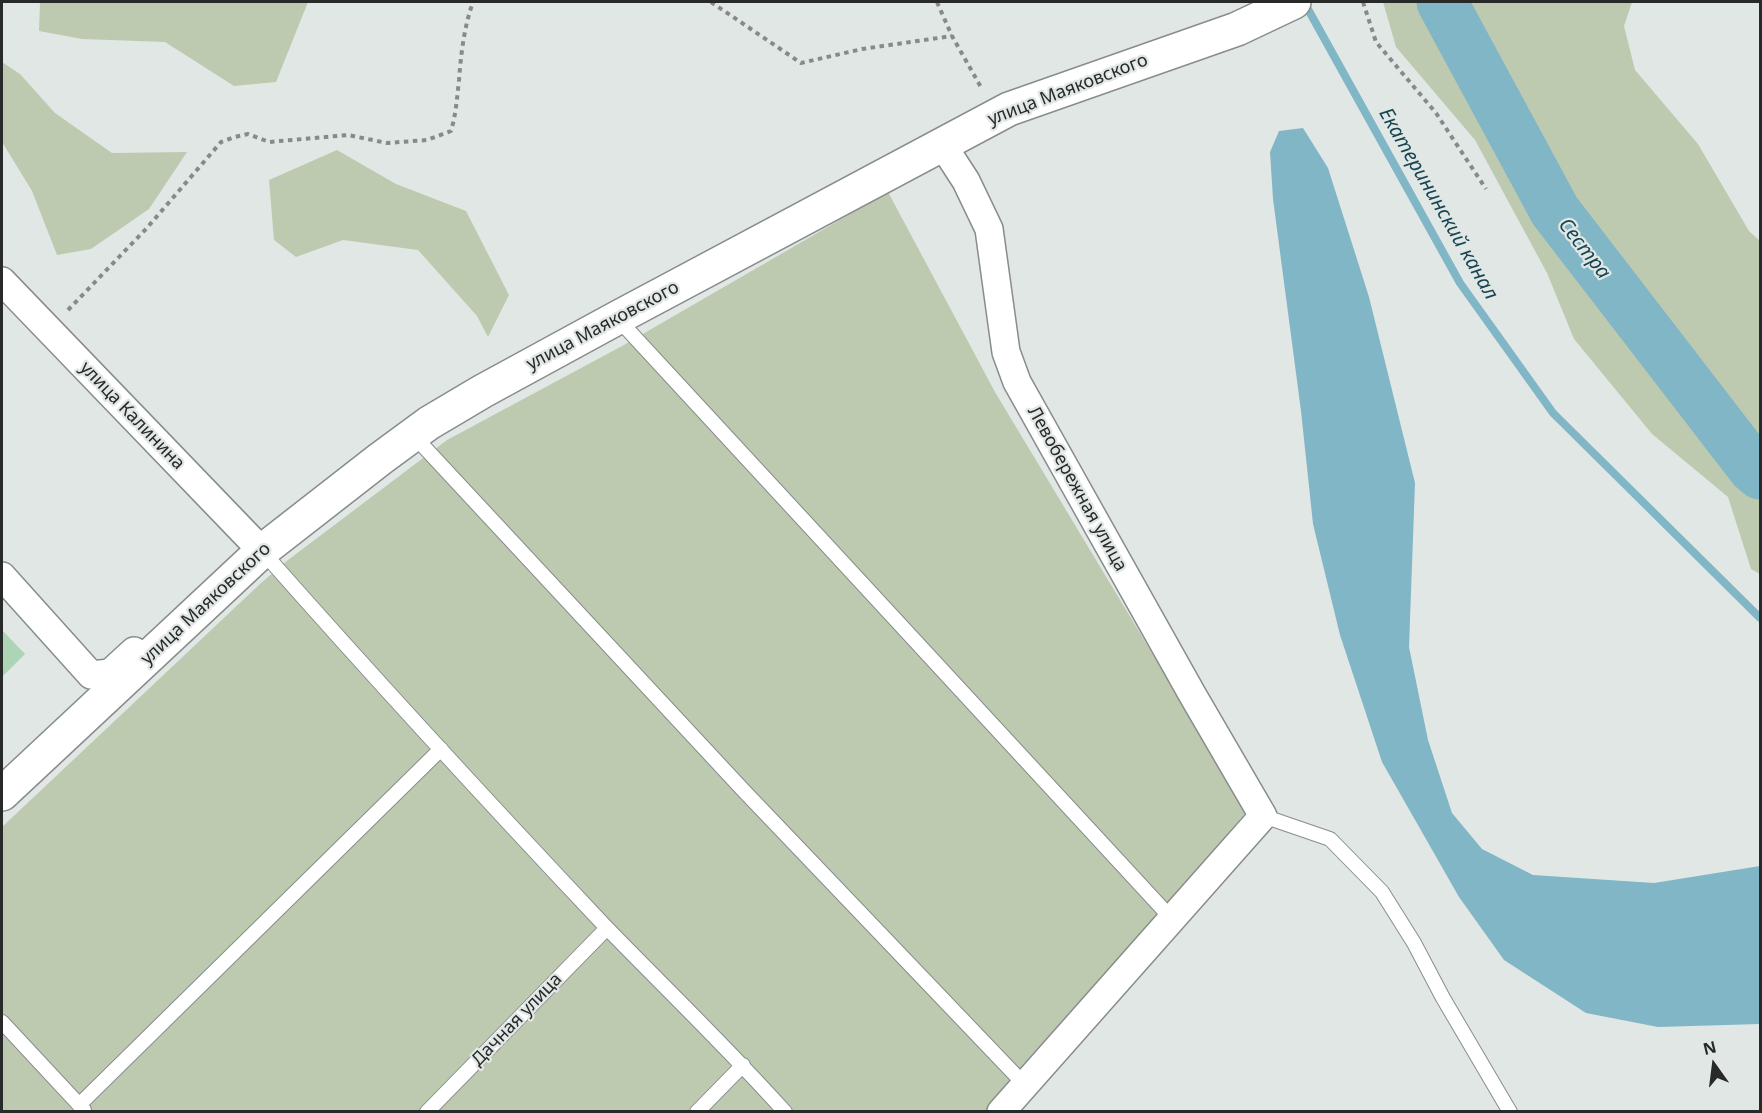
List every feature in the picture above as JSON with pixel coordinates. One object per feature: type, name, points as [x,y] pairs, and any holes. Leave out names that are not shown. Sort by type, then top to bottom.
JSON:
[{"type":"street","name":"улица Маяковского","points":[[2,794],[262,551],[413,435],[483,391],[997,114],[1238,28],[1294,2]]},
{"type":"street","name":"Левобережная улица","points":[[942,144],[966,181],[989,229],[1006,352],[1017,382],[1186,684],[1263,816]]},
{"type":"street","name":"улица Калинина","points":[[2,281],[262,551]]},
{"type":"street","points":[[2,576],[91,675],[110,673],[191,600],[228,582]]},
{"type":"street","points":[[1001,1112],[1263,816]]},
{"type":"lane","points":[[617,318],[1172,919]]},
{"type":"lane","points":[[413,435],[744,791],[1024,1084]]},
{"type":"lane","points":[[262,551],[441,750],[607,928],[743,1065],[785,1112]]},
{"type":"lane","points":[[2,1022],[82,1108],[441,750]]},
{"type":"lane","points":[[1263,816],[1330,839],[1382,892],[1414,943],[1510,1112]]},
{"type":"lane","name":"Дачная улица","points":[[427,1112],[607,928]]},
{"type":"lane","points":[[697,1112],[743,1065]]},
{"type":"path","points":[[49,330],[146,229],[221,142],[248,134],[269,142],[348,135],[387,143],[427,140],[451,131],[456,116],[467,19],[473,2]]},
{"type":"path","points":[[711,2],[801,63],[862,49],[952,36]]},
{"type":"path","points":[[937,2],[952,36],[997,114]]},
{"type":"path","points":[[1363,2],[1376,42],[1436,113],[1486,189]]},
{"type":"green space","points":[[40,2],[308,2],[276,82],[234,86],[165,42],[82,39],[39,31]]},
{"type":"green space","points":[[1383,2],[1632,2],[1624,26],[1635,70],[1698,144],[1749,231],[1760,241],[1760,574],[1751,569],[1728,497],[1652,434],[1574,339],[1547,273],[1475,140],[1396,47]]},
{"type":"green space","points":[[2,62],[20,74],[55,113],[112,153],[187,152],[149,209],[91,249],[57,255],[32,191],[2,142]]},
{"type":"green space","points":[[337,150],[396,184],[466,211],[509,295],[488,337],[477,316],[418,250],[343,240],[296,257],[274,240],[269,180]]},
{"type":"green space","points":[[888,192],[995,392],[1247,811],[988,1111],[2,1111],[2,827],[261,583],[447,440],[622,346]]},
{"type":"water","points":[[1303,128],[1328,168],[1369,297],[1415,483],[1409,647],[1428,740],[1452,813],[1482,849],[1533,875],[1654,883],[1760,866],[1760,1024],[1658,1027],[1586,1013],[1504,960],[1459,897],[1382,762],[1340,635],[1313,524],[1301,411],[1273,199],[1270,152],[1279,131]]},
{"type":"building","points":[[2,630],[25,654],[2,677]]},
{"type":"waterway","name":"Екатерининский канал","points":[[1304,2],[1460,283],[1553,413],[1760,618]]},
{"type":"waterway","name":"Сестра","points":[[1442,2],[1555,211],[1753,468],[1760,474]]}]
